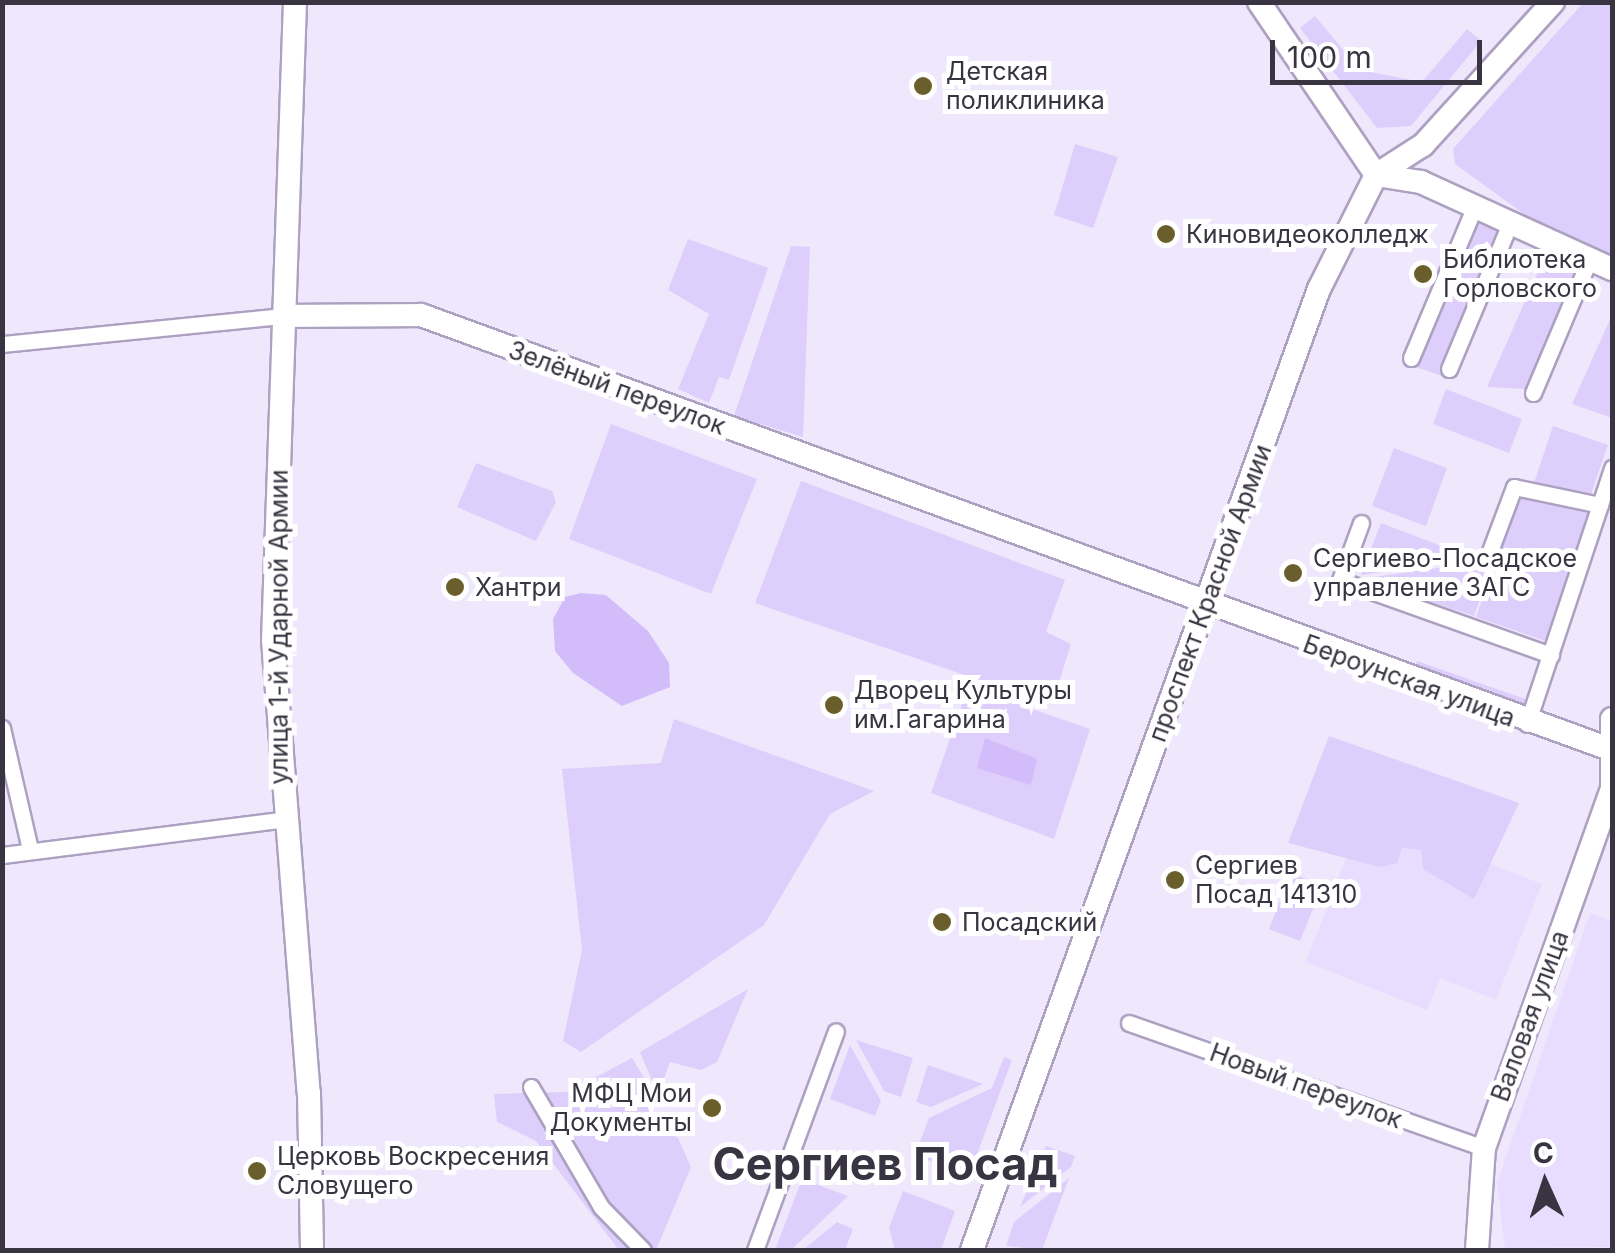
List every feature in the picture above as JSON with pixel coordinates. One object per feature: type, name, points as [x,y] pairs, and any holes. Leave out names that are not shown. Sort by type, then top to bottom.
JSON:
[{"type":"main road","name":"улица 1-й Ударной Армии","points":[[295,2],[274,569],[280,820],[309,1093],[312,1250]]},
{"type":"main road","points":[[1259,2],[1376,175],[1421,182],[1612,269]]},
{"type":"main road","points":[[1376,175],[1423,145],[1553,2]]},
{"type":"main road","name":"проспект Красной Армии","points":[[972,1250],[1320,290],[1376,175]]},
{"type":"main road","name":"Зелёный переулок","points":[[284,316],[421,315],[1207,606]]},
{"type":"main road","name":"Бероунская улица","points":[[1207,606],[1527,724],[1610,749]]},
{"type":"main road","name":"Валовая улица","points":[[1476,1250],[1484,1148],[1612,788],[1612,719]]},
{"type":"street","points":[[1411,358],[1474,206]]},
{"type":"street","points":[[1448,369],[1511,221]]},
{"type":"street","points":[[1533,393],[1590,258]]},
{"type":"street","name":"Зелёный переулок","points":[[2,344],[284,316]]},
{"type":"street","points":[[1527,724],[1612,468]]},
{"type":"street","points":[[1487,560],[1514,488],[1600,505]]},
{"type":"street","points":[[1361,523],[1340,580],[1552,655]]},
{"type":"street","points":[[2,728],[30,849]]},
{"type":"street","points":[[2,854],[280,820]]},
{"type":"street","name":"Новый переулок","points":[[1128,1023],[1484,1148]]},
{"type":"street","points":[[755,1250],[836,1031]]},
{"type":"street","points":[[531,1086],[601,1207],[643,1250]]},
{"type":"shaded area","points":[[1583,3],[1612,3],[1612,258],[1546,230],[1455,164],[1453,149]]},
{"type":"shaded area","points":[[1315,16],[1360,70],[1422,82],[1467,29],[1481,41],[1411,126],[1377,128],[1300,28]]},
{"type":"shaded area","points":[[1075,144],[1118,157],[1093,228],[1054,215]]},
{"type":"shaded area","points":[[1476,215],[1502,225],[1442,376],[1413,366]]},
{"type":"shaded area","points":[[688,239],[768,268],[729,380],[719,377],[709,403],[678,389],[709,314],[668,290]]},
{"type":"shaded area","points":[[791,246],[810,247],[803,437],[734,416]]},
{"type":"shaded area","points":[[1546,254],[1579,269],[1527,389],[1487,387]]},
{"type":"shaded area","points":[[1612,315],[1612,418],[1572,404]]},
{"type":"shaded area","points":[[1446,389],[1522,419],[1509,453],[1433,424]]},
{"type":"shaded area","points":[[611,424],[757,479],[711,594],[569,539]]},
{"type":"shaded area","points":[[1553,426],[1608,445],[1590,497],[1533,486]]},
{"type":"shaded area","points":[[1394,448],[1447,468],[1426,526],[1372,506]]},
{"type":"shaded area","points":[[476,463],[552,491],[556,502],[536,541],[457,507]]},
{"type":"shaded area","points":[[801,481],[1065,580],[1046,632],[1071,644],[1052,705],[755,603]]},
{"type":"shaded area","points":[[1520,492],[1595,507],[1548,642],[1476,617]]},
{"type":"shaded area","points":[[1381,523],[1476,559],[1361,575]]},
{"type":"shaded area","points":[[1494,560],[1474,616],[1360,579]]},
{"type":"shaded area","points":[[581,593],[606,595],[648,631],[669,663],[670,687],[622,706],[573,673],[555,651],[553,619],[565,597]]},
{"type":"shaded area","points":[[1417,661],[1528,700],[1523,715],[1412,676]]},
{"type":"shaded area","points":[[968,687],[1090,729],[1054,839],[931,793]]},
{"type":"shaded area","points":[[674,719],[874,791],[830,814],[764,925],[581,1052],[563,1041],[582,950],[562,769],[661,763]]},
{"type":"shaded area","points":[[1329,736],[1519,803],[1474,899],[1423,869],[1421,850],[1402,848],[1397,863],[1380,867],[1288,843]]},
{"type":"shaded area","points":[[985,738],[1037,759],[1031,785],[977,768]]},
{"type":"shaded area","points":[[1363,814],[1542,884],[1496,1000],[1440,978],[1427,1010],[1306,962]]},
{"type":"shaded area","points":[[1291,873],[1323,885],[1300,941],[1269,929]]},
{"type":"shaded area","points":[[1590,913],[1612,921],[1612,1247],[1505,1248],[1497,1183]]},
{"type":"shaded area","points":[[748,989],[717,1062],[701,1070],[670,1062],[658,1095],[640,1052]]},
{"type":"shaded area","points":[[856,1040],[913,1058],[901,1097],[884,1091]]},
{"type":"shaded area","points":[[850,1045],[881,1101],[875,1116],[830,1099]]},
{"type":"shaded area","points":[[1004,1057],[1012,1060],[969,1176],[915,1155],[929,1118],[992,1088]]},
{"type":"shaded area","points":[[632,1058],[651,1089],[649,1123],[678,1138],[691,1167],[656,1250],[618,1249],[536,1141],[497,1122],[494,1094],[568,1092]]},
{"type":"shaded area","points":[[928,1065],[983,1084],[931,1107],[916,1102]]},
{"type":"shaded area","points":[[1046,1146],[1075,1156],[1071,1167],[1020,1207]]},
{"type":"shaded area","points":[[1069,1178],[1042,1250],[1006,1246],[1014,1222]]},
{"type":"shaded area","points":[[802,1179],[848,1196],[791,1250],[775,1250]]},
{"type":"shaded area","points":[[903,1191],[955,1211],[941,1250],[895,1250],[889,1228]]},
{"type":"shaded area","points":[[837,1222],[853,1229],[845,1250],[803,1250]]},
{"type":"place","name":"Детская поликлиника","points":[[923,86]]},
{"type":"place","name":"Киновидеоколледж","points":[[1166,234]]},
{"type":"place","name":"Библиотека Горловского","points":[[1423,274]]},
{"type":"place","name":"Сергиево-Посадское управление ЗАГС","points":[[1293,573]]},
{"type":"place","name":"Хантри","points":[[455,587]]},
{"type":"place","name":"Дворец Культуры им.Гагарина","points":[[834,705]]},
{"type":"place","name":"Сергиев Посад 141310","points":[[1175,880]]},
{"type":"place","name":"Посадский","points":[[942,922]]},
{"type":"place","name":"МФЦ Мои Документы","points":[[712,1108]]},
{"type":"place","name":"Церковь Воскресения Словущего","points":[[257,1171]]},
{"type":"district","name":"Сергиев Посад","points":[[885,1164]]}]
